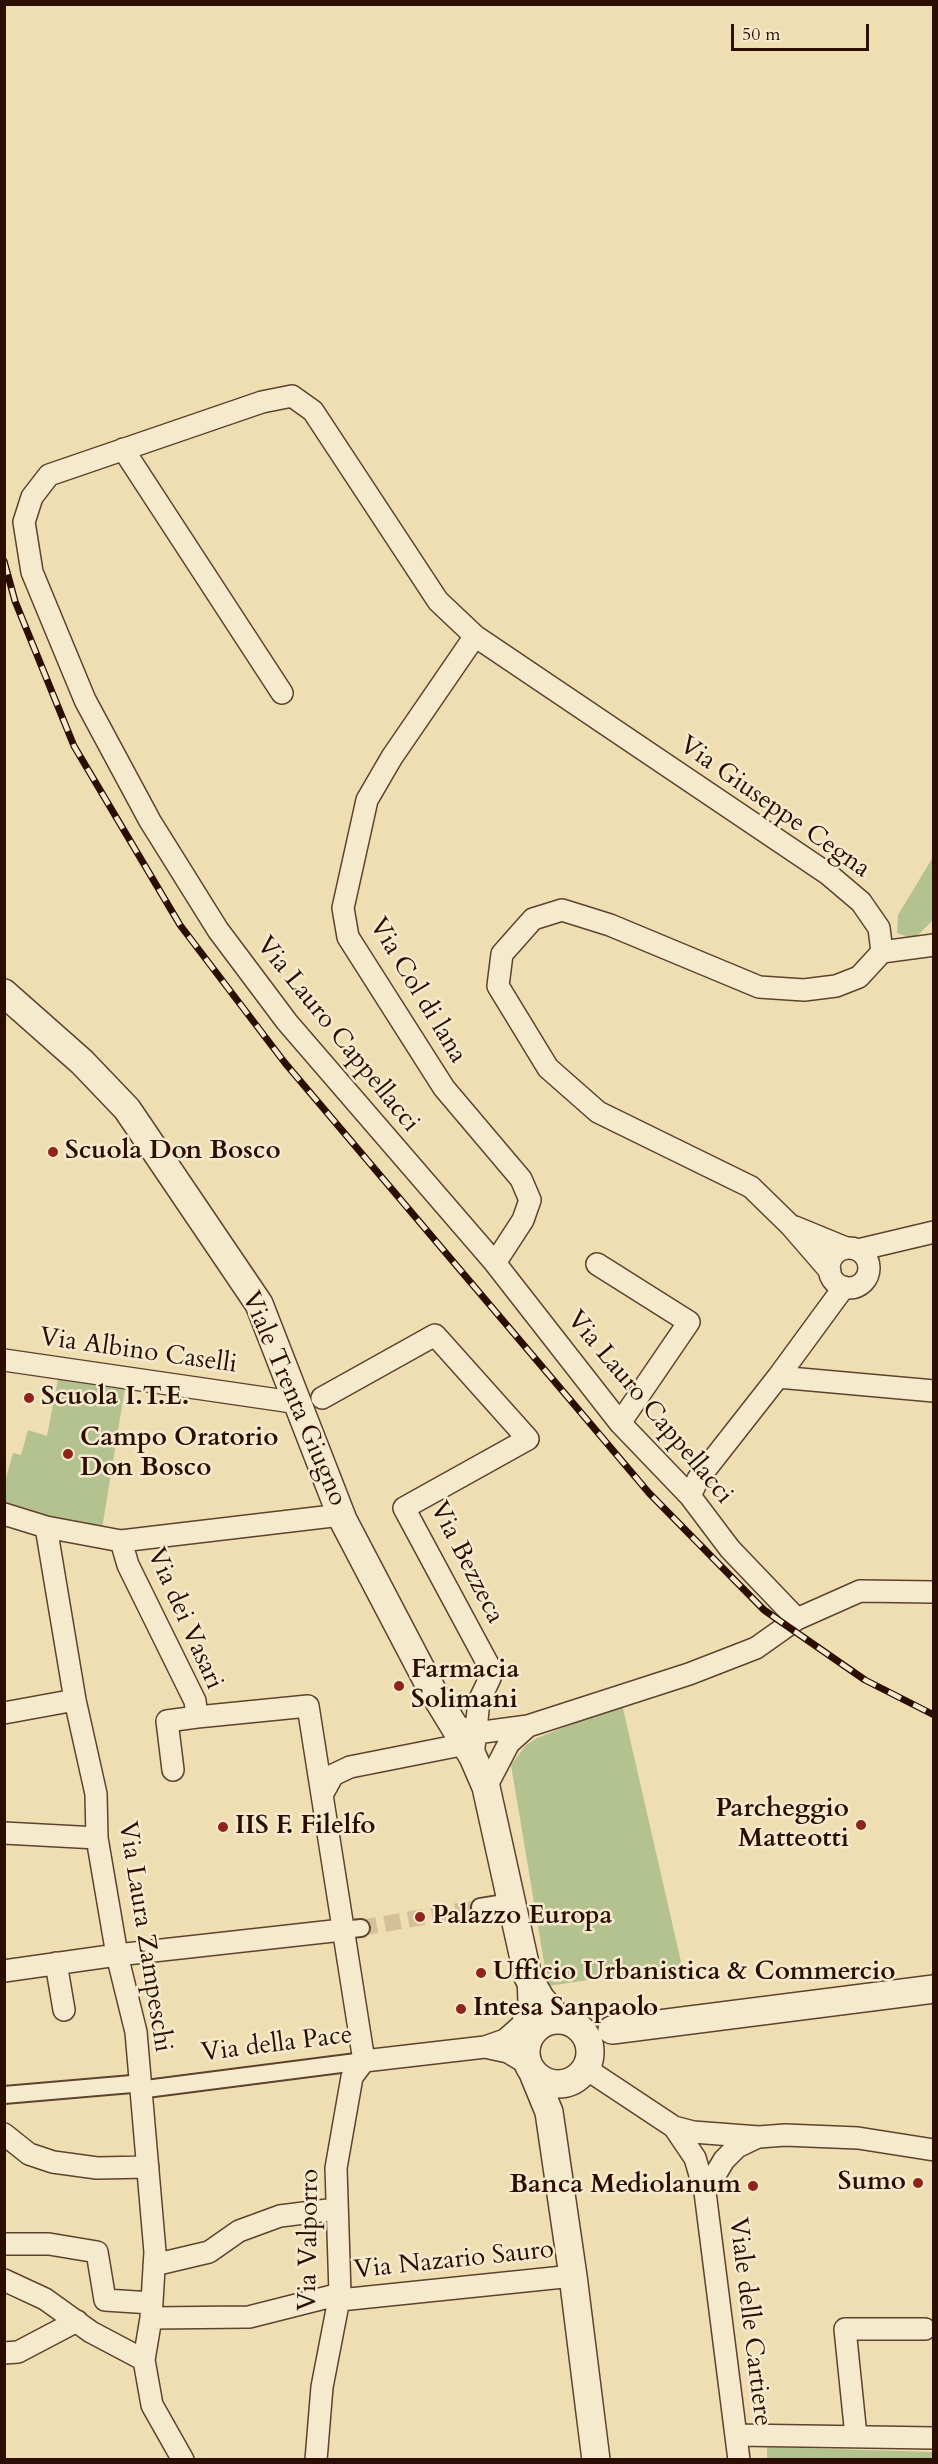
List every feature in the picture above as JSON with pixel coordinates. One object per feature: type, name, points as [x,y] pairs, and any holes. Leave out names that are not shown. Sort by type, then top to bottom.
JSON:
[{"type":"street","name":"Via Lauro Cappellacci","points":[[476,636],[438,601],[313,411],[292,396],[262,402],[49,476],[32,497],[24,522],[32,572],[85,700],[150,821],[218,930],[287,1022],[495,1263],[620,1423],[690,1496],[730,1549],[797,1619]]},
{"type":"street","points":[[123,449],[282,693]]},
{"type":"street","name":"Via Giuseppe Cegna","points":[[476,636],[828,874],[861,902],[879,928],[882,952]]},
{"type":"street","name":"Via Col di lana","points":[[476,636],[392,757],[367,800],[343,908],[348,937],[444,1088],[521,1179],[530,1200],[523,1220],[495,1263]]},
{"type":"street","points":[[844,1287],[835,1281],[830,1271],[791,1226],[751,1187],[598,1112],[548,1068],[498,986],[502,954],[533,919],[562,910],[610,926],[759,987],[804,990],[836,986],[859,977],[882,952],[933,945]]},
{"type":"street","name":"Viale Trenta Giugno","points":[[4,993],[82,1062],[127,1109],[259,1304],[311,1400],[341,1515],[432,1690],[468,1740],[486,1786],[529,1990]]},
{"type":"street","points":[[690,1496],[698,1479],[778,1377],[844,1287],[862,1283],[869,1272],[858,1254],[791,1226]]},
{"type":"street","points":[[830,1271],[831,1259],[858,1254],[933,1232]]},
{"type":"street","points":[[597,1264],[689,1322],[620,1423]]},
{"type":"street","name":"Via Bezzeca","points":[[311,1400],[435,1335],[528,1439],[404,1508],[489,1666],[490,1678],[479,1701],[468,1740]]},
{"type":"street","name":"Via Albino Caselli","points":[[4,1360],[311,1400]]},
{"type":"street","points":[[778,1377],[933,1391]]},
{"type":"street","points":[[4,1514],[46,1527],[121,1541],[341,1515]]},
{"type":"street","name":"Via Laura Zampeschi","points":[[46,1527],[75,1700],[96,1794],[97,1838],[117,1955],[135,2032],[148,2167],[154,2265],[152,2310],[144,2360]]},
{"type":"street","name":"Via dei Vasari","points":[[121,1541],[128,1565],[195,1701],[197,1717],[308,1706],[322,1795]]},
{"type":"street","points":[[364,2061],[351,1929],[322,1795],[333,1774],[350,1767],[528,1726],[689,1674],[756,1648],[797,1619],[860,1591],[933,1592]]},
{"type":"street","points":[[4,1713],[75,1700]]},
{"type":"street","points":[[173,1770],[167,1721],[197,1717]]},
{"type":"street","points":[[486,1786],[509,1743],[528,1726]]},
{"type":"street","points":[[4,1833],[97,1838]]},
{"type":"street","points":[[480,1907],[512,1902]]},
{"type":"street","points":[[4,1971],[117,1955],[351,1929]]},
{"type":"street","points":[[56,1964],[64,2010]]},
{"type":"street","points":[[531,2069],[550,2084],[577,2049],[612,2030],[933,1989]]},
{"type":"street","points":[[529,1990],[541,1999],[577,2049]]},
{"type":"street","name":"Via della Pace","points":[[4,2095],[132,2084],[146,2089],[485,2047],[505,2040],[522,2025],[529,1990]]},
{"type":"street","points":[[596,2460],[573,2276],[549,2112],[531,2069],[527,2043],[532,2033],[540,2026],[577,2049],[684,2129],[759,2137],[785,2135],[858,2138],[933,2150]]},
{"type":"street","name":"Via della Pace","points":[[485,2047],[508,2052],[531,2069]]},
{"type":"street","points":[[549,2112],[577,2049]]},
{"type":"street","name":"Via Valporro","points":[[316,2460],[322,2387],[340,2297],[336,2168],[352,2077],[364,2061]]},
{"type":"street","name":"Viale delle Cartiere","points":[[684,2129],[705,2192],[739,2460]]},
{"type":"street","points":[[4,2133],[29,2154],[53,2162],[97,2168],[148,2167]]},
{"type":"street","name":"Viale delle Cartiere","points":[[705,2192],[724,2160],[737,2147],[759,2137]]},
{"type":"street","points":[[154,2265],[209,2252],[239,2231],[280,2216],[336,2209]]},
{"type":"street","name":"Via Nazario Sauro","points":[[4,2244],[49,2244],[98,2252],[105,2301],[152,2310],[249,2317],[340,2297],[573,2276]]},
{"type":"street","points":[[4,2280],[45,2299],[109,2343],[144,2360],[152,2405],[183,2460]]},
{"type":"street","points":[[4,2353],[18,2352],[77,2321]]},
{"type":"street","points":[[856,2436],[845,2329],[925,2329]]},
{"type":"street","points":[[736,2435],[933,2438]]},
{"type":"green space","points":[[933,857],[933,920],[914,939],[897,933],[898,915]]},
{"type":"green space","name":"Campo Oratorio Don Bosco","points":[[58,1379],[125,1388],[102,1529],[5,1506],[5,1482],[13,1453],[21,1455],[28,1430],[47,1436]]},
{"type":"green space","points":[[622,1704],[682,1966],[548,1986],[511,1765],[526,1745],[537,1738]]},
{"type":"green space","points":[[767,2447],[933,2452],[933,2459],[767,2459]]},
{"type":"tunnel","points":[[361,1928],[480,1907]]},
{"type":"railway","points":[[4,561],[15,601],[74,746],[180,925],[285,1063],[649,1493],[764,1610],[865,1680],[934,1715]]},
{"type":"place","name":"Scuola Don Bosco","points":[[53,1152]]},
{"type":"place","name":"Scuola I.T.E.","points":[[29,1398]]},
{"type":"place","name":"Campo Oratorio Don Bosco","points":[[68,1454]]},
{"type":"place","name":"Farmacia Solimani","points":[[399,1686]]},
{"type":"place","name":"Parcheggio Matteotti","points":[[861,1825]]},
{"type":"place","name":"IIS F. Filelfo","points":[[223,1827]]},
{"type":"place","name":"Palazzo Europa","points":[[420,1917]]},
{"type":"place","name":"Ufficio Urbanistica & Commercio","points":[[481,1973]]},
{"type":"place","name":"Intesa Sanpaolo","points":[[461,2009]]},
{"type":"place","name":"Sumo","points":[[918,2183]]},
{"type":"place","name":"Banca Mediolanum","points":[[753,2186]]}]
